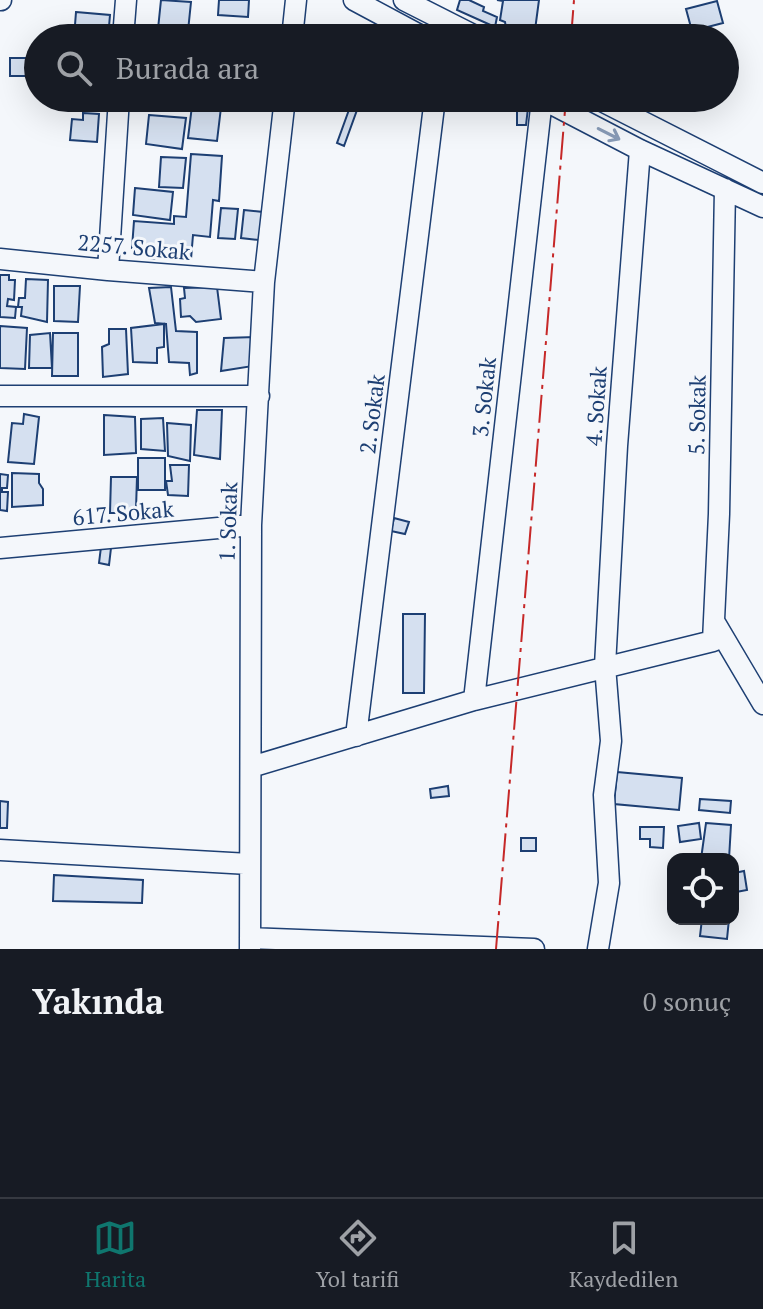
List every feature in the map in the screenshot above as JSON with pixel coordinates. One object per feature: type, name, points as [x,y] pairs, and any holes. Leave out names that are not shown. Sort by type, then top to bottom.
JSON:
[{"type":"street","points":[[124,24],[126,0]]},
{"type":"street","points":[[293,24],[296,0]]},
{"type":"street","points":[[354,0],[399,24]]},
{"type":"street","points":[[404,0],[451,24]]},
{"type":"street","points":[[108,270],[118,112]]},
{"type":"street","name":"1. Sokak","points":[[250,944],[251,525],[264,282],[283,112]]},
{"type":"street","name":"2. Sokak","points":[[356,736],[433,112]]},
{"type":"street","name":"3. Sokak","points":[[474,700],[539,112]]},
{"type":"street","points":[[568,112],[640,150],[763,207]]},
{"type":"street","points":[[624,112],[763,183]]},
{"type":"street","name":"4. Sokak","points":[[598,949],[609,883],[604,795],[611,741],[605,666],[617,446],[640,150]]},
{"type":"street","name":"5. Sokak","points":[[714,631],[720,499],[725,189]]},
{"type":"street","name":"2257. Sokak","points":[[0,259],[264,282]]},
{"type":"street","points":[[0,396],[259,396]]},
{"type":"street","name":"617. Sokak","points":[[0,548],[251,525]]},
{"type":"street","points":[[251,767],[474,700],[605,666],[714,631],[763,704]]},
{"type":"street","points":[[0,850],[249,864]]},
{"type":"street","points":[[250,944],[534,949]]},
{"type":"building","points":[[161,0],[191,2],[189,24],[159,24]]},
{"type":"building","points":[[219,0],[249,0],[248,17],[218,15]]},
{"type":"building","points":[[460,0],[469,0],[497,17],[496,24],[488,24],[457,10]]},
{"type":"building","points":[[497,0],[539,0],[536,24],[505,24],[500,20],[503,1]]},
{"type":"building","points":[[717,1],[723,23],[690,24],[686,9]]},
{"type":"building","points":[[76,12],[110,15],[109,24],[75,24]]},
{"type":"building","points":[[10,58],[24,58],[24,76],[10,76]]},
{"type":"building","points":[[191,112],[220,112],[217,141],[188,138]]},
{"type":"building","points":[[348,112],[356,112],[344,146],[337,143]]},
{"type":"building","points":[[517,112],[528,112],[526,125],[517,125]]},
{"type":"building","points":[[83,113],[99,114],[97,142],[70,140],[72,119],[83,120]]},
{"type":"building","points":[[149,115],[186,118],[182,149],[146,144]]},
{"type":"building","points":[[191,154],[222,156],[219,201],[213,200],[210,237],[193,235],[191,259],[171,258],[172,250],[159,249],[158,259],[149,258],[150,249],[132,248],[134,221],[174,224],[174,216],[186,217]]},
{"type":"building","points":[[161,157],[186,158],[183,188],[159,187]]},
{"type":"building","points":[[135,188],[173,192],[170,220],[133,215]]},
{"type":"building","points":[[221,208],[238,209],[235,239],[218,238]]},
{"type":"building","points":[[244,210],[263,212],[259,240],[241,238]]},
{"type":"building","points":[[0,275],[9,275],[9,280],[15,280],[14,300],[8,299],[7,306],[16,307],[15,318],[0,317]]},
{"type":"building","points":[[26,279],[48,280],[47,322],[21,316],[19,298],[25,298]]},
{"type":"building","points":[[54,286],[80,286],[78,322],[54,321]]},
{"type":"building","points":[[171,287],[176,331],[197,332],[197,373],[190,375],[189,363],[169,362],[166,324],[155,323],[149,288]]},
{"type":"building","points":[[217,287],[221,319],[196,322],[190,316],[181,317],[180,299],[185,298],[184,288]]},
{"type":"building","points":[[164,324],[164,347],[157,348],[157,363],[133,362],[131,328]]},
{"type":"building","points":[[0,326],[27,328],[25,369],[0,368]]},
{"type":"building","points":[[109,329],[126,329],[128,374],[103,377],[102,347],[109,344]]},
{"type":"building","points":[[50,333],[52,368],[29,368],[30,335]]},
{"type":"building","points":[[53,333],[78,333],[78,376],[52,376]]},
{"type":"building","points":[[255,337],[253,366],[221,371],[224,338]]},
{"type":"building","points":[[197,410],[222,410],[220,459],[194,455]]},
{"type":"building","points":[[24,414],[39,417],[34,464],[8,462],[12,423],[23,424]]},
{"type":"building","points":[[104,415],[135,417],[136,453],[104,455]]},
{"type":"building","points":[[163,418],[165,451],[141,449],[141,419]]},
{"type":"building","points":[[167,423],[191,425],[190,461],[168,456]]},
{"type":"building","points":[[138,458],[165,458],[165,490],[138,490]]},
{"type":"building","points":[[170,465],[189,465],[188,496],[168,495],[166,481],[172,481]]},
{"type":"building","points":[[12,473],[39,474],[43,505],[12,507]]},
{"type":"building","points":[[0,474],[8,475],[7,488],[2,488],[2,492],[8,492],[7,511],[0,510]]},
{"type":"building","points":[[111,477],[137,477],[136,509],[110,513]]},
{"type":"building","points":[[394,518],[409,522],[405,534],[391,531]]},
{"type":"building","points":[[101,547],[111,548],[109,565],[99,563]]},
{"type":"building","points":[[403,614],[425,614],[424,693],[403,693]]},
{"type":"building","points":[[617,772],[682,778],[679,810],[614,804]]},
{"type":"building","points":[[448,786],[449,796],[431,798],[430,789]]},
{"type":"building","points":[[700,799],[731,801],[730,813],[699,810]]},
{"type":"building","points":[[0,801],[8,802],[7,828],[0,828]]},
{"type":"building","points":[[699,823],[701,839],[680,842],[678,826]]},
{"type":"building","points":[[706,823],[731,825],[729,853],[702,853]]},
{"type":"building","points":[[640,827],[664,827],[663,848],[650,847],[650,839],[640,839]]},
{"type":"building","points":[[521,838],[536,838],[536,851],[521,851]]},
{"type":"building","points":[[744,871],[747,890],[739,891],[739,872]]},
{"type":"building","points":[[54,875],[143,880],[142,903],[53,901]]},
{"type":"building","points":[[701,925],[728,925],[727,939],[700,936]]},
{"type":"power","points":[[572,24],[574,0]]},
{"type":"power","points":[[496,949],[565,112]]}]
